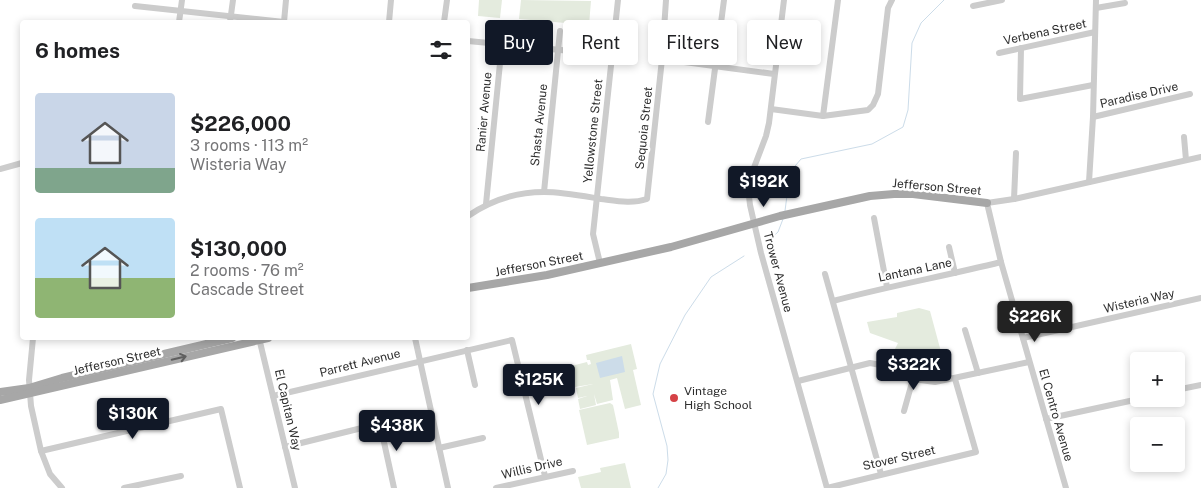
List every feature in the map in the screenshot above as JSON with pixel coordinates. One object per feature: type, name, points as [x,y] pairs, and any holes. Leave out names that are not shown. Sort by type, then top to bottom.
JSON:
[{"type":"main road","name":"Jefferson Street","points":[[470,288],[548,275],[671,247],[780,216],[870,196],[894,194],[987,203]]},
{"type":"main road","name":"Jefferson Street","points":[[0,400],[80,374],[224,340]]},
{"type":"main road","name":"Jefferson Street","points":[[0,392],[30,391],[255,340]]},
{"type":"street","points":[[179,20],[182,0]]},
{"type":"street","points":[[135,6],[231,20],[233,0]]},
{"type":"street","points":[[284,20],[286,0]]},
{"type":"street","points":[[389,20],[391,0]]},
{"type":"street","points":[[444,20],[447,0]]},
{"type":"street","name":"Yellowstone Street","points":[[616,20],[618,0]]},
{"type":"street","name":"Sequoia Street","points":[[665,20],[666,0]]},
{"type":"street","points":[[708,122],[724,0]]},
{"type":"street","name":"Trower Avenue","points":[[784,0],[766,136],[748,187],[753,223],[827,488]]},
{"type":"street","points":[[822,116],[838,0]]},
{"type":"street","points":[[771,109],[822,116],[868,110],[873,106],[878,94],[888,8],[892,0]]},
{"type":"street","points":[[973,6],[1002,0]]},
{"type":"street","points":[[1089,182],[1096,0]]},
{"type":"street","points":[[1096,8],[1125,3]]},
{"type":"street","name":"Shasta Avenue","points":[[544,192],[560,31]]},
{"type":"street","name":"Verbena Street","points":[[999,53],[1095,32]]},
{"type":"street","points":[[470,41],[485,43]]},
{"type":"street","points":[[1021,48],[1020,100],[1093,85]]},
{"type":"street","points":[[553,49],[563,50]]},
{"type":"street","name":"Ranier Avenue","points":[[486,204],[499,65]]},
{"type":"street","name":"Yellowstone Street","points":[[600,263],[593,234],[611,65]]},
{"type":"street","name":"Sequoia Street","points":[[598,198],[624,202],[639,201],[647,198],[661,65]]},
{"type":"street","points":[[708,65],[774,74]]},
{"type":"street","name":"Paradise Drive","points":[[1093,117],[1190,94]]},
{"type":"street","points":[[1184,137],[1186,160]]},
{"type":"street","points":[[1014,199],[1016,153]]},
{"type":"street","name":"Jefferson Street","points":[[987,203],[1014,199],[1201,156]]},
{"type":"street","points":[[0,169],[20,164]]},
{"type":"street","points":[[470,215],[486,204],[517,194],[544,192],[598,198]]},
{"type":"street","name":"El Centro Avenue","points":[[987,203],[1001,262],[1066,488]]},
{"type":"street","points":[[874,218],[887,287]]},
{"type":"street","points":[[949,247],[955,273]]},
{"type":"street","name":"Lantana Lane","points":[[833,301],[1001,262]]},
{"type":"street","points":[[825,274],[881,474]]},
{"type":"street","name":"Wisteria Way","points":[[1023,338],[1201,298]]},
{"type":"street","points":[[965,330],[978,373]]},
{"type":"street","points":[[33,340],[30,391],[41,450],[50,474],[62,488]]},
{"type":"street","name":"El Capitan Way","points":[[259,340],[295,488]]},
{"type":"street","points":[[415,340],[418,360],[448,488]]},
{"type":"street","name":"Parrett Avenue","points":[[273,396],[418,360],[512,340],[545,476]]},
{"type":"street","points":[[467,350],[475,385]]},
{"type":"street","points":[[798,381],[870,363],[886,366],[913,380],[935,382],[1029,362]]},
{"type":"street","name":"Stover Street","points":[[827,488],[976,452],[955,379]]},
{"type":"street","points":[[904,411],[913,380]]},
{"type":"street","points":[[1185,388],[1201,385]]},
{"type":"street","points":[[1046,419],[1130,401]]},
{"type":"street","points":[[41,450],[221,409],[240,488]]},
{"type":"street","points":[[285,447],[371,425],[378,427],[382,433],[394,488]]},
{"type":"street","points":[[439,448],[483,438]]},
{"type":"street","name":"Willis Drive","points":[[496,488],[573,471]]},
{"type":"street","points":[[124,488],[181,476]]},
{"type":"shaded area","points":[[479,0],[502,0],[500,18],[478,16]]},
{"type":"shaded area","points":[[521,0],[591,1],[589,20],[563,20],[563,23],[553,22],[553,20],[519,19]]},
{"type":"shaded area","points":[[919,308],[930,311],[947,374],[931,375],[917,373],[889,361],[898,343],[870,333],[867,322],[897,317],[897,313]]},
{"type":"shaded area","points":[[631,344],[637,369],[633,370],[641,405],[625,409],[617,378],[610,380],[613,400],[597,404],[594,394],[596,405],[580,409],[578,399],[587,396],[578,398],[576,388],[593,384],[575,387],[571,366],[587,362],[588,365],[591,364],[590,360],[587,360],[586,355]]},
{"type":"shaded area","points":[[610,403],[613,405],[619,438],[587,445],[579,410]]},
{"type":"shaded area","points":[[625,463],[631,488],[581,488],[578,477],[601,472],[600,468]]},
{"type":"water","points":[[622,356],[625,372],[600,378],[596,363]]},
{"type":"waterway","points":[[785,211],[790,172],[801,159],[872,144],[903,127],[908,110],[912,43],[921,23],[944,0]]},
{"type":"waterway","points":[[767,242],[778,232],[783,219]]},
{"type":"waterway","points":[[658,488],[666,474],[668,460],[667,446],[653,394],[660,364],[685,315],[711,277],[744,256]]},
{"type":"place","name":"Vintage High School","points":[[674,398]]}]
